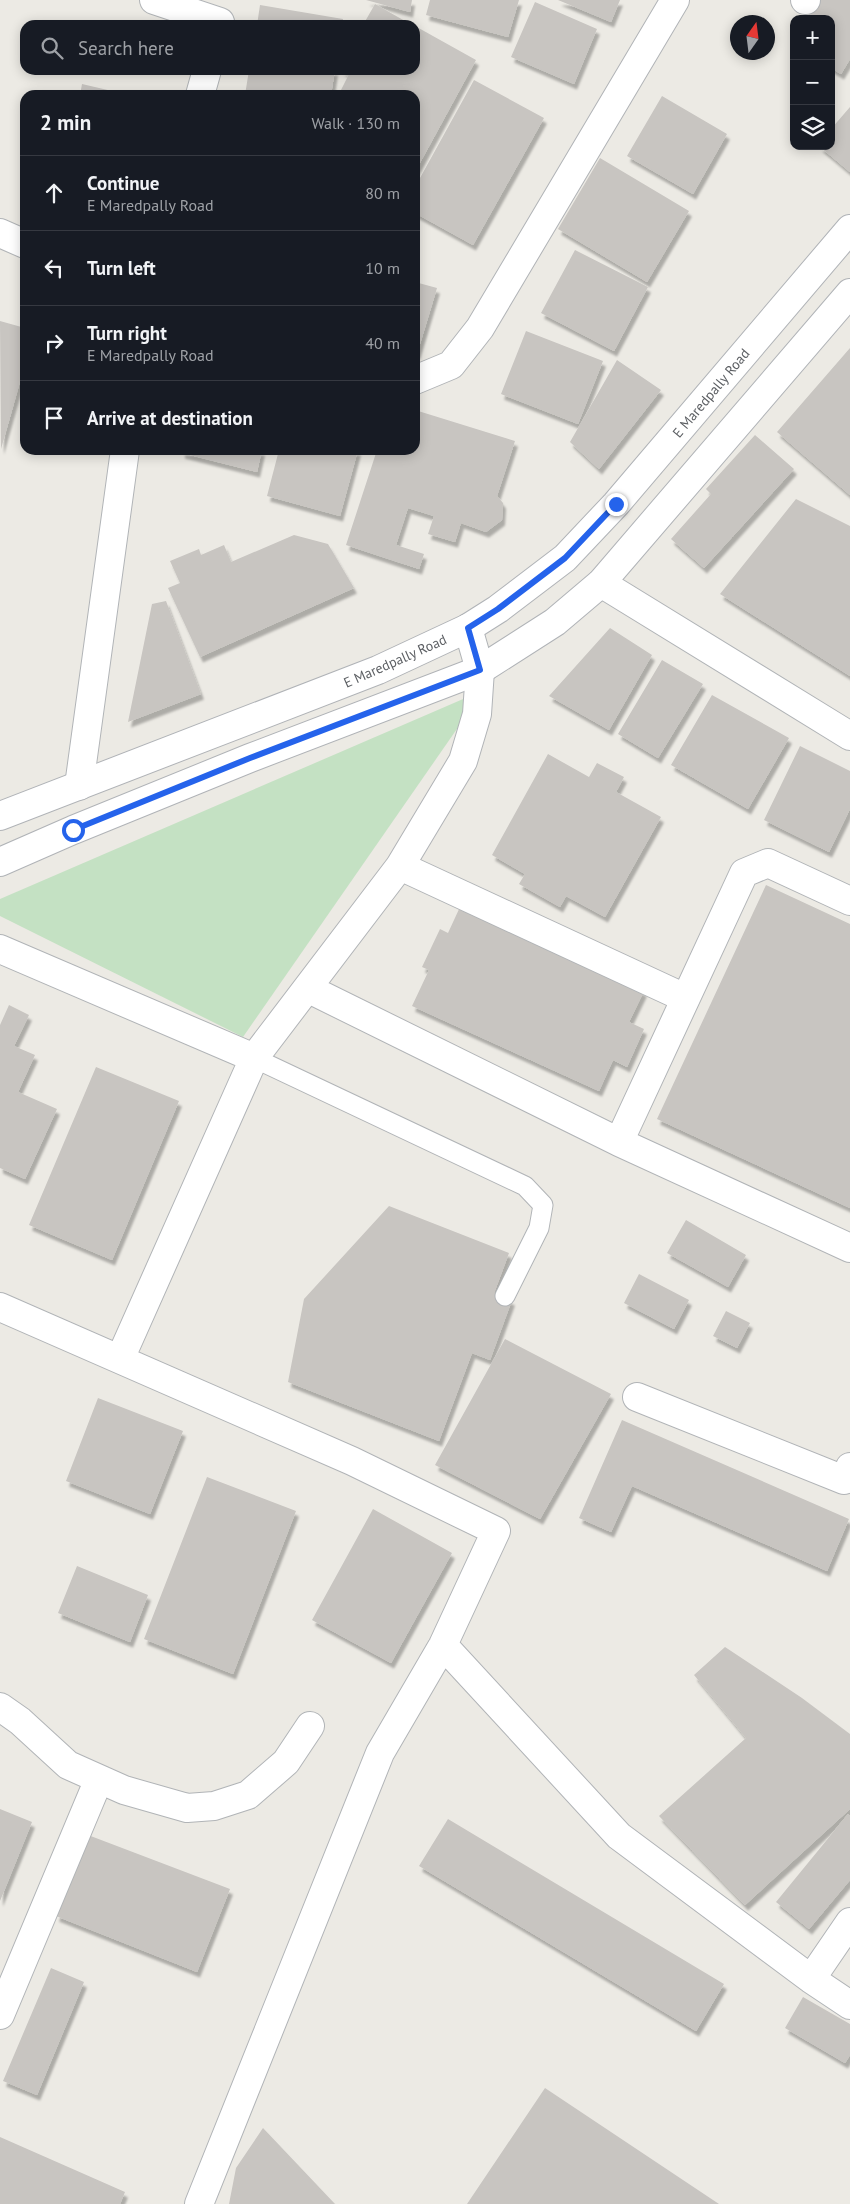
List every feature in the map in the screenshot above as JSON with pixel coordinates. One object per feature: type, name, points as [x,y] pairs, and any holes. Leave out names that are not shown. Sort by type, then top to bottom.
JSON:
[{"type":"street","points":[[154,0],[222,16]]},
{"type":"street","points":[[420,378],[451,365],[480,328],[675,0]]},
{"type":"street","points":[[201,90],[206,75]]},
{"type":"street","name":"E Maredpally Road","points":[[0,816],[378,670],[468,628],[498,609],[565,558],[616,504],[850,229]]},
{"type":"street","points":[[0,233],[20,242]]},
{"type":"street","points":[[0,862],[241,762],[480,670],[555,622],[600,583],[850,293]]},
{"type":"street","points":[[79,786],[124,455]]},
{"type":"street","points":[[600,583],[850,736]]},
{"type":"street","points":[[120,1359],[254,1058],[309,989],[400,866],[463,761],[477,714],[480,670],[468,628]]},
{"type":"street","points":[[619,1142],[744,873],[768,864],[850,901]]},
{"type":"street","points":[[400,866],[685,998]]},
{"type":"street","points":[[0,949],[254,1058]]},
{"type":"street","points":[[309,989],[619,1142],[850,1248]]},
{"type":"street","points":[[0,1307],[352,1461],[496,1531],[443,1645],[380,1753],[204,2201]]},
{"type":"street","points":[[638,1398],[844,1480],[850,1467]]},
{"type":"street","points":[[443,1645],[619,1836],[850,2005]]},
{"type":"street","points":[[0,1707],[20,1721],[68,1765],[124,1790],[187,1808],[214,1806],[248,1795],[286,1762],[310,1726]]},
{"type":"street","points":[[0,2015],[99,1779]]},
{"type":"street","points":[[812,1979],[850,1922]]},
{"type":"lane","points":[[254,1058],[525,1186],[543,1204],[539,1228],[505,1296]]},
{"type":"green space","points":[[484,690],[243,1037],[0,916],[0,899]]},
{"type":"building","points":[[366,0],[412,0],[410,12]]},
{"type":"building","points":[[430,0],[519,0],[508,37],[426,15]]},
{"type":"building","points":[[558,0],[620,0],[611,22]]},
{"type":"building","points":[[817,0],[850,0],[850,59],[841,74],[835,70],[835,15],[808,15]]},
{"type":"building","points":[[535,2],[597,29],[574,84],[511,57]]},
{"type":"building","points":[[375,4],[403,20],[366,20]]},
{"type":"building","points":[[260,5],[343,19],[343,20],[258,20]]},
{"type":"building","points":[[420,29],[476,60],[420,163],[420,90],[341,90],[348,75],[420,75]]},
{"type":"building","points":[[248,75],[334,75],[332,90],[246,90]]},
{"type":"building","points":[[474,80],[544,118],[473,245],[420,216],[420,178]]},
{"type":"building","points":[[82,84],[108,90],[81,90]]},
{"type":"building","points":[[662,96],[727,134],[693,194],[627,156]]},
{"type":"building","points":[[850,107],[850,172],[824,150],[835,150],[835,124]]},
{"type":"building","points":[[600,158],[689,211],[647,282],[558,229]]},
{"type":"building","points":[[575,250],[648,287],[614,351],[541,313]]},
{"type":"building","points":[[420,283],[437,288],[420,344]]},
{"type":"building","points":[[0,321],[20,327],[20,382],[1,449]]},
{"type":"building","points":[[526,331],[603,361],[578,424],[501,394]]},
{"type":"building","points":[[850,348],[850,495],[777,432]]},
{"type":"building","points":[[617,360],[661,390],[599,469],[570,442]]},
{"type":"building","points":[[420,412],[515,441],[497,496],[503,503],[502,520],[486,532],[461,523],[455,542],[428,534],[434,516],[408,508],[396,545],[424,554],[419,569],[346,545],[375,455],[420,455]]},
{"type":"building","points":[[755,435],[794,469],[704,568],[671,539],[711,494],[706,489]]},
{"type":"building","points":[[190,455],[261,455],[257,472]]},
{"type":"building","points":[[278,455],[357,455],[340,516],[267,496]]},
{"type":"building","points":[[796,499],[850,526],[850,676],[720,594]]},
{"type":"building","points":[[294,535],[328,544],[354,588],[200,657],[168,588],[180,583],[170,561],[199,549],[201,555],[224,545],[231,562]]},
{"type":"building","points":[[166,601],[201,694],[128,722],[152,604]]},
{"type":"building","points":[[610,628],[652,655],[609,730],[549,696]]},
{"type":"building","points":[[662,660],[703,684],[658,758],[618,734]]},
{"type":"building","points":[[712,695],[789,738],[748,809],[671,765]]},
{"type":"building","points":[[800,746],[850,771],[850,809],[829,852],[764,820]]},
{"type":"building","points":[[548,754],[589,777],[597,763],[624,777],[616,792],[661,817],[605,917],[566,896],[560,907],[519,884],[525,874],[492,855]]},
{"type":"building","points":[[766,885],[850,924],[850,1208],[657,1119]]},
{"type":"building","points":[[460,907],[644,991],[629,1022],[644,1029],[627,1067],[613,1060],[599,1091],[412,1006],[429,970],[422,967],[440,929],[448,933]]},
{"type":"building","points":[[9,1005],[29,1015],[14,1046],[35,1055],[18,1092],[57,1109],[25,1179],[0,1168],[0,1025]]},
{"type":"building","points":[[96,1067],[179,1101],[112,1260],[29,1225]]},
{"type":"building","points":[[389,1206],[509,1253],[494,1293],[512,1300],[490,1360],[472,1353],[439,1441],[288,1382],[304,1299]]},
{"type":"building","points":[[686,1220],[746,1255],[728,1287],[667,1253]]},
{"type":"building","points":[[639,1274],[689,1300],[674,1329],[624,1303]]},
{"type":"building","points":[[726,1311],[750,1323],[737,1348],[713,1336]]},
{"type":"building","points":[[505,1339],[611,1394],[540,1519],[435,1465]]},
{"type":"building","points":[[98,1398],[183,1431],[150,1514],[66,1481]]},
{"type":"building","points":[[622,1420],[849,1519],[827,1571],[632,1486],[611,1532],[579,1518]]},
{"type":"building","points":[[207,1477],[296,1511],[233,1674],[144,1639]]},
{"type":"building","points":[[373,1509],[452,1553],[391,1663],[312,1620]]},
{"type":"building","points":[[77,1566],[148,1595],[130,1642],[58,1613]]},
{"type":"building","points":[[725,1647],[802,1698],[850,1734],[850,1809],[745,1905],[659,1816],[746,1738],[694,1675]]},
{"type":"building","points":[[0,1809],[32,1822],[0,1901]]},
{"type":"building","points":[[848,1814],[850,1816],[850,1880],[809,1929],[776,1902]]},
{"type":"building","points":[[448,1819],[724,1984],[696,2031],[419,1866]]},
{"type":"building","points":[[88,1835],[230,1889],[197,1972],[56,1916]]},
{"type":"building","points":[[51,1968],[84,1982],[37,2095],[3,2081]]},
{"type":"building","points":[[803,1997],[850,2024],[850,2055],[845,2063],[785,2028]]},
{"type":"building","points":[[545,2088],[719,2204],[467,2204]]},
{"type":"building","points":[[263,2128],[335,2204],[229,2204],[236,2168]]},
{"type":"building","points":[[0,2137],[125,2192],[120,2204],[0,2204]]},
{"type":"route","points":[[73,830],[250,758],[360,718],[480,670],[468,628],[498,609],[565,558],[616,504]]}]
